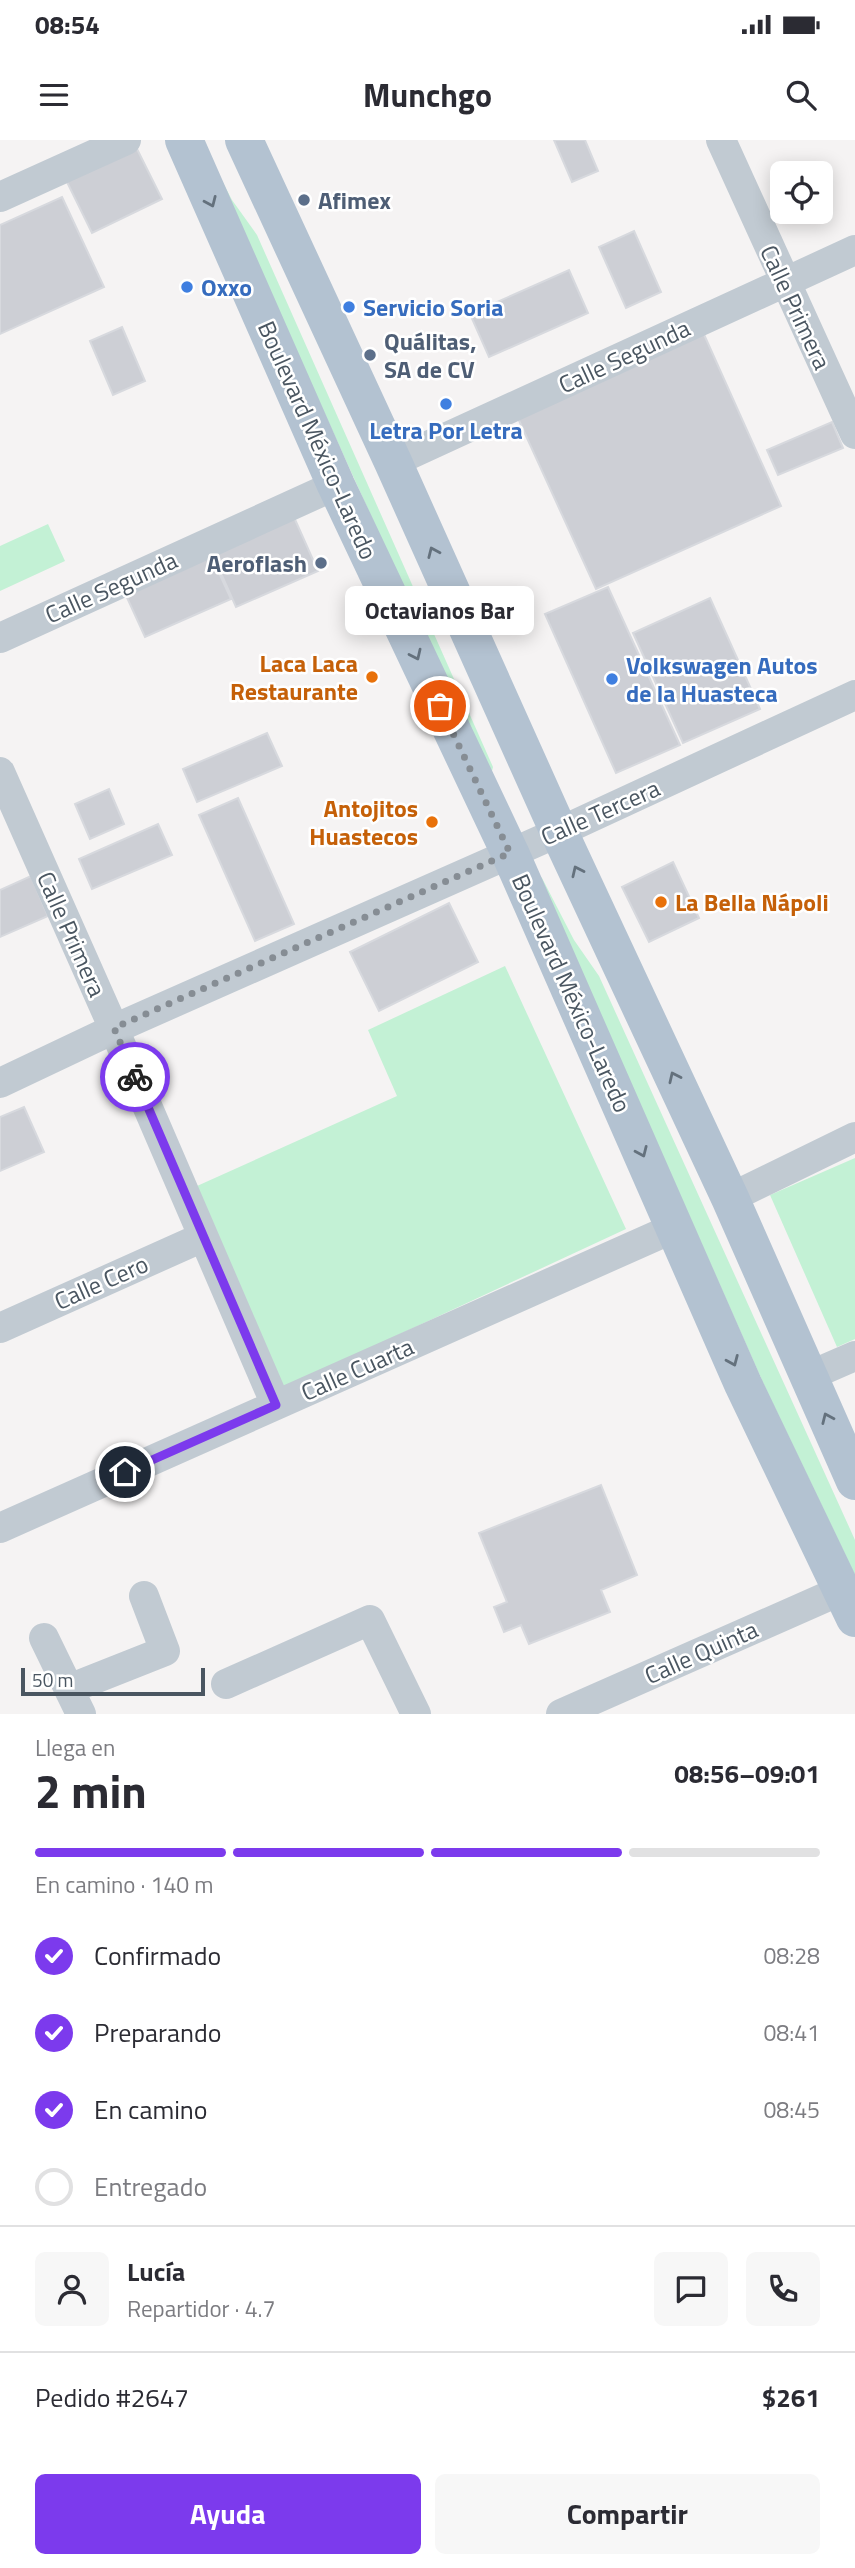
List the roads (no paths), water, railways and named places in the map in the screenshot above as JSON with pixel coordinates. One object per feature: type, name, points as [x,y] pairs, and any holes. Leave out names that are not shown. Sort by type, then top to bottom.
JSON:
[{"type":"main road","name":"Boulevard México-Laredo","points":[[184,140],[336,485],[510,853],[743,1384],[848,1604]]},
{"type":"main road","points":[[244,140],[393,462],[559,832],[730,1198],[855,1481]]},
{"type":"street","points":[[0,197],[126,140]]},
{"type":"street","name":"Calle Primera","points":[[721,140],[855,434]]},
{"type":"street","name":"Calle Segunda","points":[[393,462],[855,250]]},
{"type":"street","name":"Calle Segunda","points":[[0,638],[336,485]]},
{"type":"street","name":"Calle Tercera","points":[[0,1083],[114,1028],[559,832],[855,695]]},
{"type":"street","name":"Calle Primera","points":[[0,772],[114,1028],[276,1405]]},
{"type":"street","points":[[730,1198],[855,1137]]},
{"type":"street","name":"Calle Cuarta","points":[[0,1528],[676,1227]]},
{"type":"street","name":"Calle Cero","points":[[0,1328],[203,1237]]},
{"type":"street","points":[[809,1377],[855,1356]]},
{"type":"street","points":[[44,1638],[75,1702],[165,1651],[144,1596]]},
{"type":"street","name":"Calle Quinta","points":[[561,1714],[848,1604]]},
{"type":"street","points":[[226,1684],[370,1620],[416,1714]]},
{"type":"place","name":"Afimex","points":[[304,200]]},
{"type":"place","name":"Oxxo","points":[[187,287]]},
{"type":"place","name":"Servicio Soria","points":[[349,307]]},
{"type":"place","name":"Quálitas, SA de CV","points":[[370,355]]},
{"type":"place","name":"Letra Por Letra","points":[[446,404]]},
{"type":"place","name":"Aeroflash","points":[[321,563]]},
{"type":"place","name":"Laca Laca Restaurante","points":[[372,677]]},
{"type":"place","name":"Volkswagen Autos de la Huasteca","points":[[612,679]]},
{"type":"place","name":"Octavianos Bar","points":[[440,706]]},
{"type":"place","name":"Antojitos Huastecos","points":[[432,822]]},
{"type":"place","name":"La Bella Nápoli","points":[[661,902]]}]
